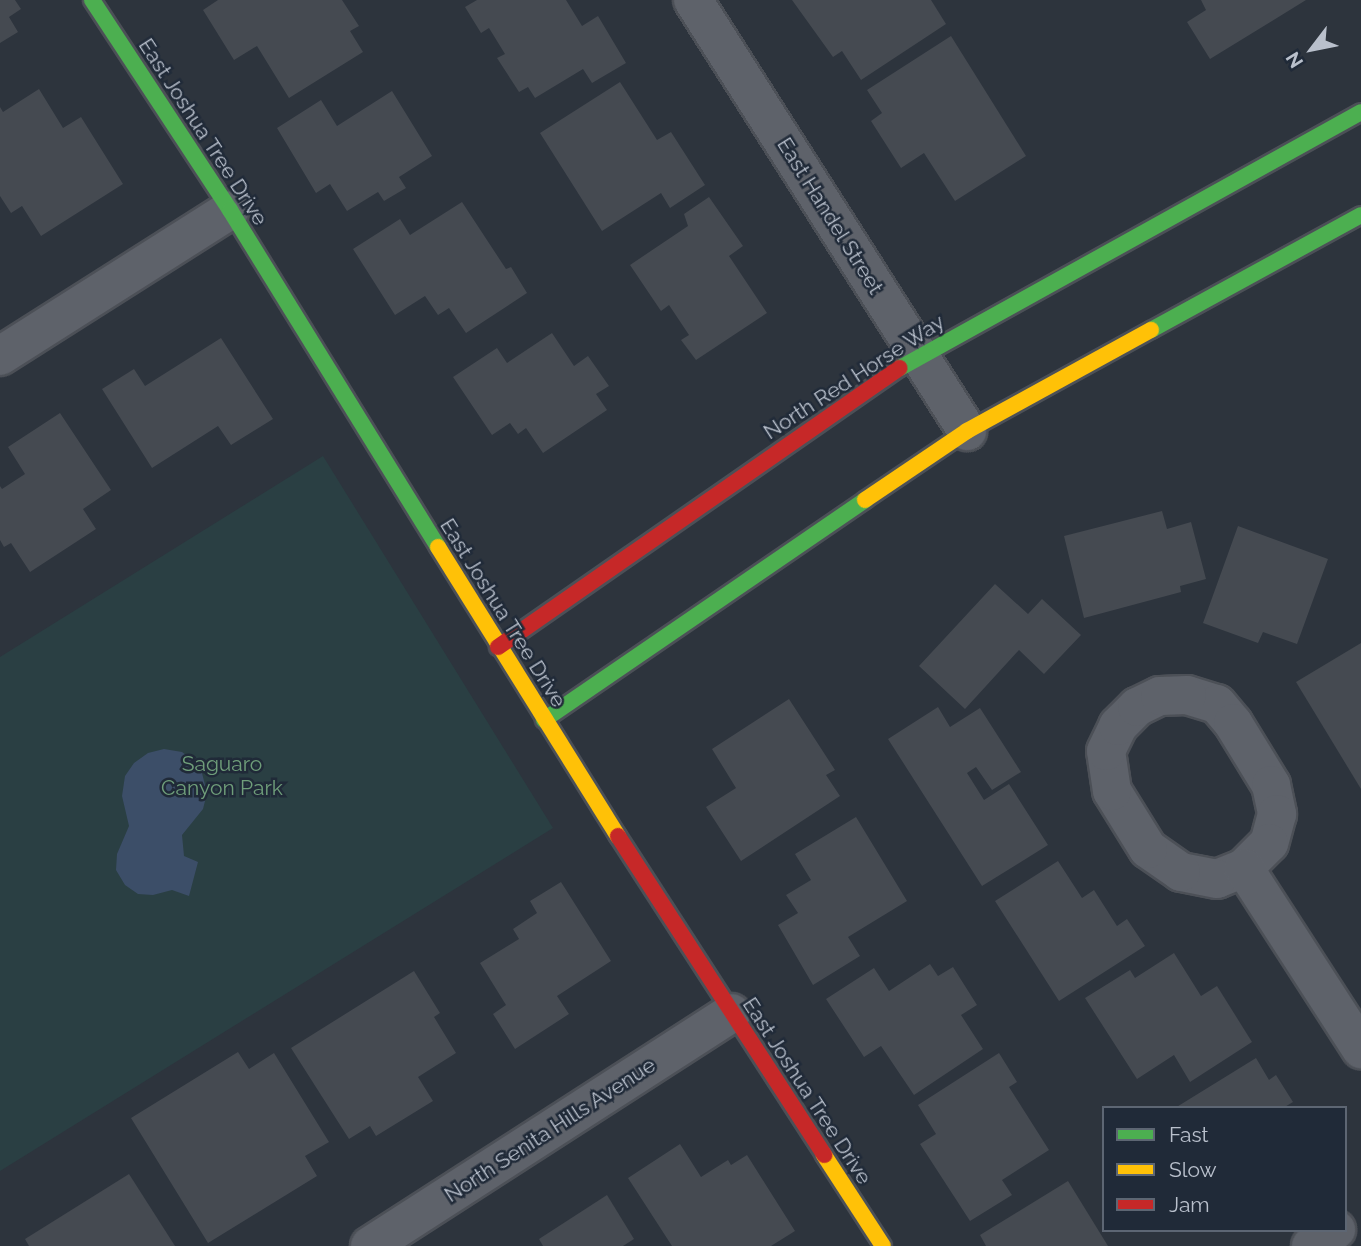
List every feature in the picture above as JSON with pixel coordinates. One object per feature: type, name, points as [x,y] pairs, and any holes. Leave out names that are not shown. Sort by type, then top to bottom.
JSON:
[{"type":"street","name":"East Joshua Tree Drive","points":[[92,0],[230,210],[544,720],[883,1246]]},
{"type":"street","name":"East Handel Street","points":[[693,0],[967,431]]},
{"type":"street","name":"North Red Horse Way","points":[[498,647],[918,355],[1361,112]]},
{"type":"street","points":[[0,356],[230,210]]},
{"type":"street","points":[[544,720],[967,431],[1361,215]]},
{"type":"street","points":[[1187,695],[1217,704],[1233,723],[1271,785],[1277,814],[1269,843],[1244,868],[1217,879],[1181,872],[1148,849],[1112,791],[1106,751],[1118,726],[1137,707],[1160,696],[1187,695]]},
{"type":"street","points":[[1244,868],[1361,1049]]},
{"type":"street","name":"North Senita Hills Avenue","points":[[370,1246],[731,1013]]},
{"type":"street","points":[[1311,1246],[1333,1232]]},
{"type":"green space","name":"Saguaro Canyon Park","points":[[323,456],[553,828],[0,1171],[0,657]]},
{"type":"water","points":[[164,749],[182,752],[194,761],[202,773],[207,793],[203,809],[182,835],[184,856],[198,862],[189,896],[172,890],[153,895],[138,894],[125,885],[116,870],[117,854],[129,826],[122,796],[125,776],[134,763],[148,753]]},
{"type":"building","points":[[0,0],[15,0],[21,9],[9,17],[18,32],[0,43]]},
{"type":"building","points":[[218,0],[342,0],[359,26],[350,31],[363,52],[289,98],[257,46],[234,60],[203,10]]},
{"type":"building","points":[[477,0],[566,0],[582,26],[598,16],[626,63],[592,83],[583,69],[535,98],[528,87],[519,92],[497,58],[505,54],[489,28],[481,33],[465,7]]},
{"type":"building","points":[[792,0],[931,0],[946,24],[861,80],[842,51],[833,57]]},
{"type":"building","points":[[1201,0],[1306,0],[1210,59],[1187,22],[1206,10]]},
{"type":"building","points":[[951,36],[1026,156],[955,201],[924,153],[901,168],[871,121],[882,113],[867,90]]},
{"type":"building","points":[[620,82],[657,140],[671,132],[705,185],[670,208],[661,193],[602,231],[540,133]]},
{"type":"building","points":[[39,89],[63,128],[81,117],[123,184],[41,236],[22,206],[11,213],[0,196],[0,107],[3,112]]},
{"type":"building","points":[[392,91],[432,156],[399,177],[406,188],[384,201],[378,192],[347,211],[330,184],[316,193],[277,128],[321,100],[337,126]]},
{"type":"building","points":[[709,197],[743,246],[729,256],[767,313],[696,360],[681,340],[689,335],[669,305],[661,311],[630,265],[688,226],[684,214]]},
{"type":"building","points":[[462,202],[506,269],[511,267],[527,293],[466,333],[449,308],[438,315],[425,296],[395,315],[353,249],[400,219],[410,235]]},
{"type":"building","points":[[552,333],[574,366],[588,356],[609,386],[596,394],[607,410],[543,453],[526,428],[518,434],[510,423],[492,435],[453,377],[497,348],[507,363]]},
{"type":"building","points":[[221,338],[273,419],[231,445],[218,426],[152,468],[102,389],[134,369],[145,386]]},
{"type":"building","points":[[60,413],[111,490],[83,509],[96,529],[30,572],[11,543],[4,547],[0,540],[0,486],[2,489],[25,474],[8,447]]},
{"type":"building","points":[[1162,511],[1167,529],[1191,522],[1206,579],[1180,586],[1181,592],[1084,618],[1064,536]]},
{"type":"building","points":[[1238,526],[1328,559],[1297,644],[1263,632],[1258,643],[1203,623]]},
{"type":"building","points":[[995,584],[1028,614],[1042,599],[1081,635],[1044,674],[1019,650],[965,709],[919,666]]},
{"type":"building","points":[[1361,643],[1361,789],[1296,682]]},
{"type":"building","points":[[789,699],[835,770],[826,775],[840,796],[741,861],[706,807],[736,788],[712,749]]},
{"type":"building","points":[[938,707],[950,727],[980,708],[1021,772],[992,790],[976,767],[967,773],[984,800],[1009,784],[1048,845],[982,886],[888,739]]},
{"type":"building","points":[[856,817],[907,901],[848,937],[860,956],[813,985],[778,925],[798,913],[786,895],[811,880],[795,854]]},
{"type":"building","points":[[1058,861],[1082,898],[1094,890],[1117,926],[1127,919],[1145,946],[1059,1001],[995,901]]},
{"type":"building","points":[[561,882],[611,961],[557,996],[569,1014],[515,1049],[493,1014],[506,1005],[480,963],[519,939],[513,929],[537,913],[530,901]]},
{"type":"building","points":[[1174,953],[1201,996],[1217,986],[1252,1042],[1190,1082],[1174,1055],[1137,1079],[1085,998],[1130,970],[1135,978]]},
{"type":"building","points":[[930,964],[938,976],[953,967],[977,1005],[961,1015],[983,1049],[914,1095],[881,1046],[864,1057],[826,999],[874,968],[889,991]]},
{"type":"building","points":[[414,971],[440,1013],[434,1017],[456,1053],[418,1077],[433,1101],[376,1136],[370,1126],[349,1139],[291,1048]]},
{"type":"building","points":[[238,1052],[249,1069],[274,1053],[329,1142],[305,1156],[317,1176],[208,1243],[131,1118]]},
{"type":"building","points":[[999,1053],[1017,1082],[1009,1087],[1049,1150],[1002,1180],[1012,1195],[970,1221],[920,1144],[936,1134],[918,1105]]},
{"type":"building","points":[[1256,1058],[1269,1080],[1276,1075],[1293,1102],[1286,1106],[1178,1106]]},
{"type":"building","points":[[680,1144],[701,1177],[728,1160],[731,1165],[747,1155],[795,1231],[771,1246],[672,1246],[628,1178]]},
{"type":"building","points":[[129,1174],[175,1246],[29,1246],[25,1239]]},
{"type":"building","points":[[1068,1181],[1108,1246],[986,1246],[980,1235]]},
{"type":"building","points":[[607,1195],[634,1239],[623,1246],[543,1246],[539,1239]]},
{"type":"traffic: fast","points":[[92,0],[230,210],[438,547]]},
{"type":"traffic: fast","points":[[900,368],[1361,112]]},
{"type":"traffic: fast","points":[[1151,330],[1361,215]]},
{"type":"traffic: fast","points":[[544,720],[865,500]]},
{"type":"traffic: slow","points":[[865,500],[967,431],[1151,330]]},
{"type":"traffic: slow","points":[[438,547],[618,836]]},
{"type":"traffic: slow","points":[[824,1155],[883,1246]]},
{"type":"traffic: jam","points":[[498,647],[900,368]]},
{"type":"traffic: jam","points":[[618,836],[824,1155]]}]
